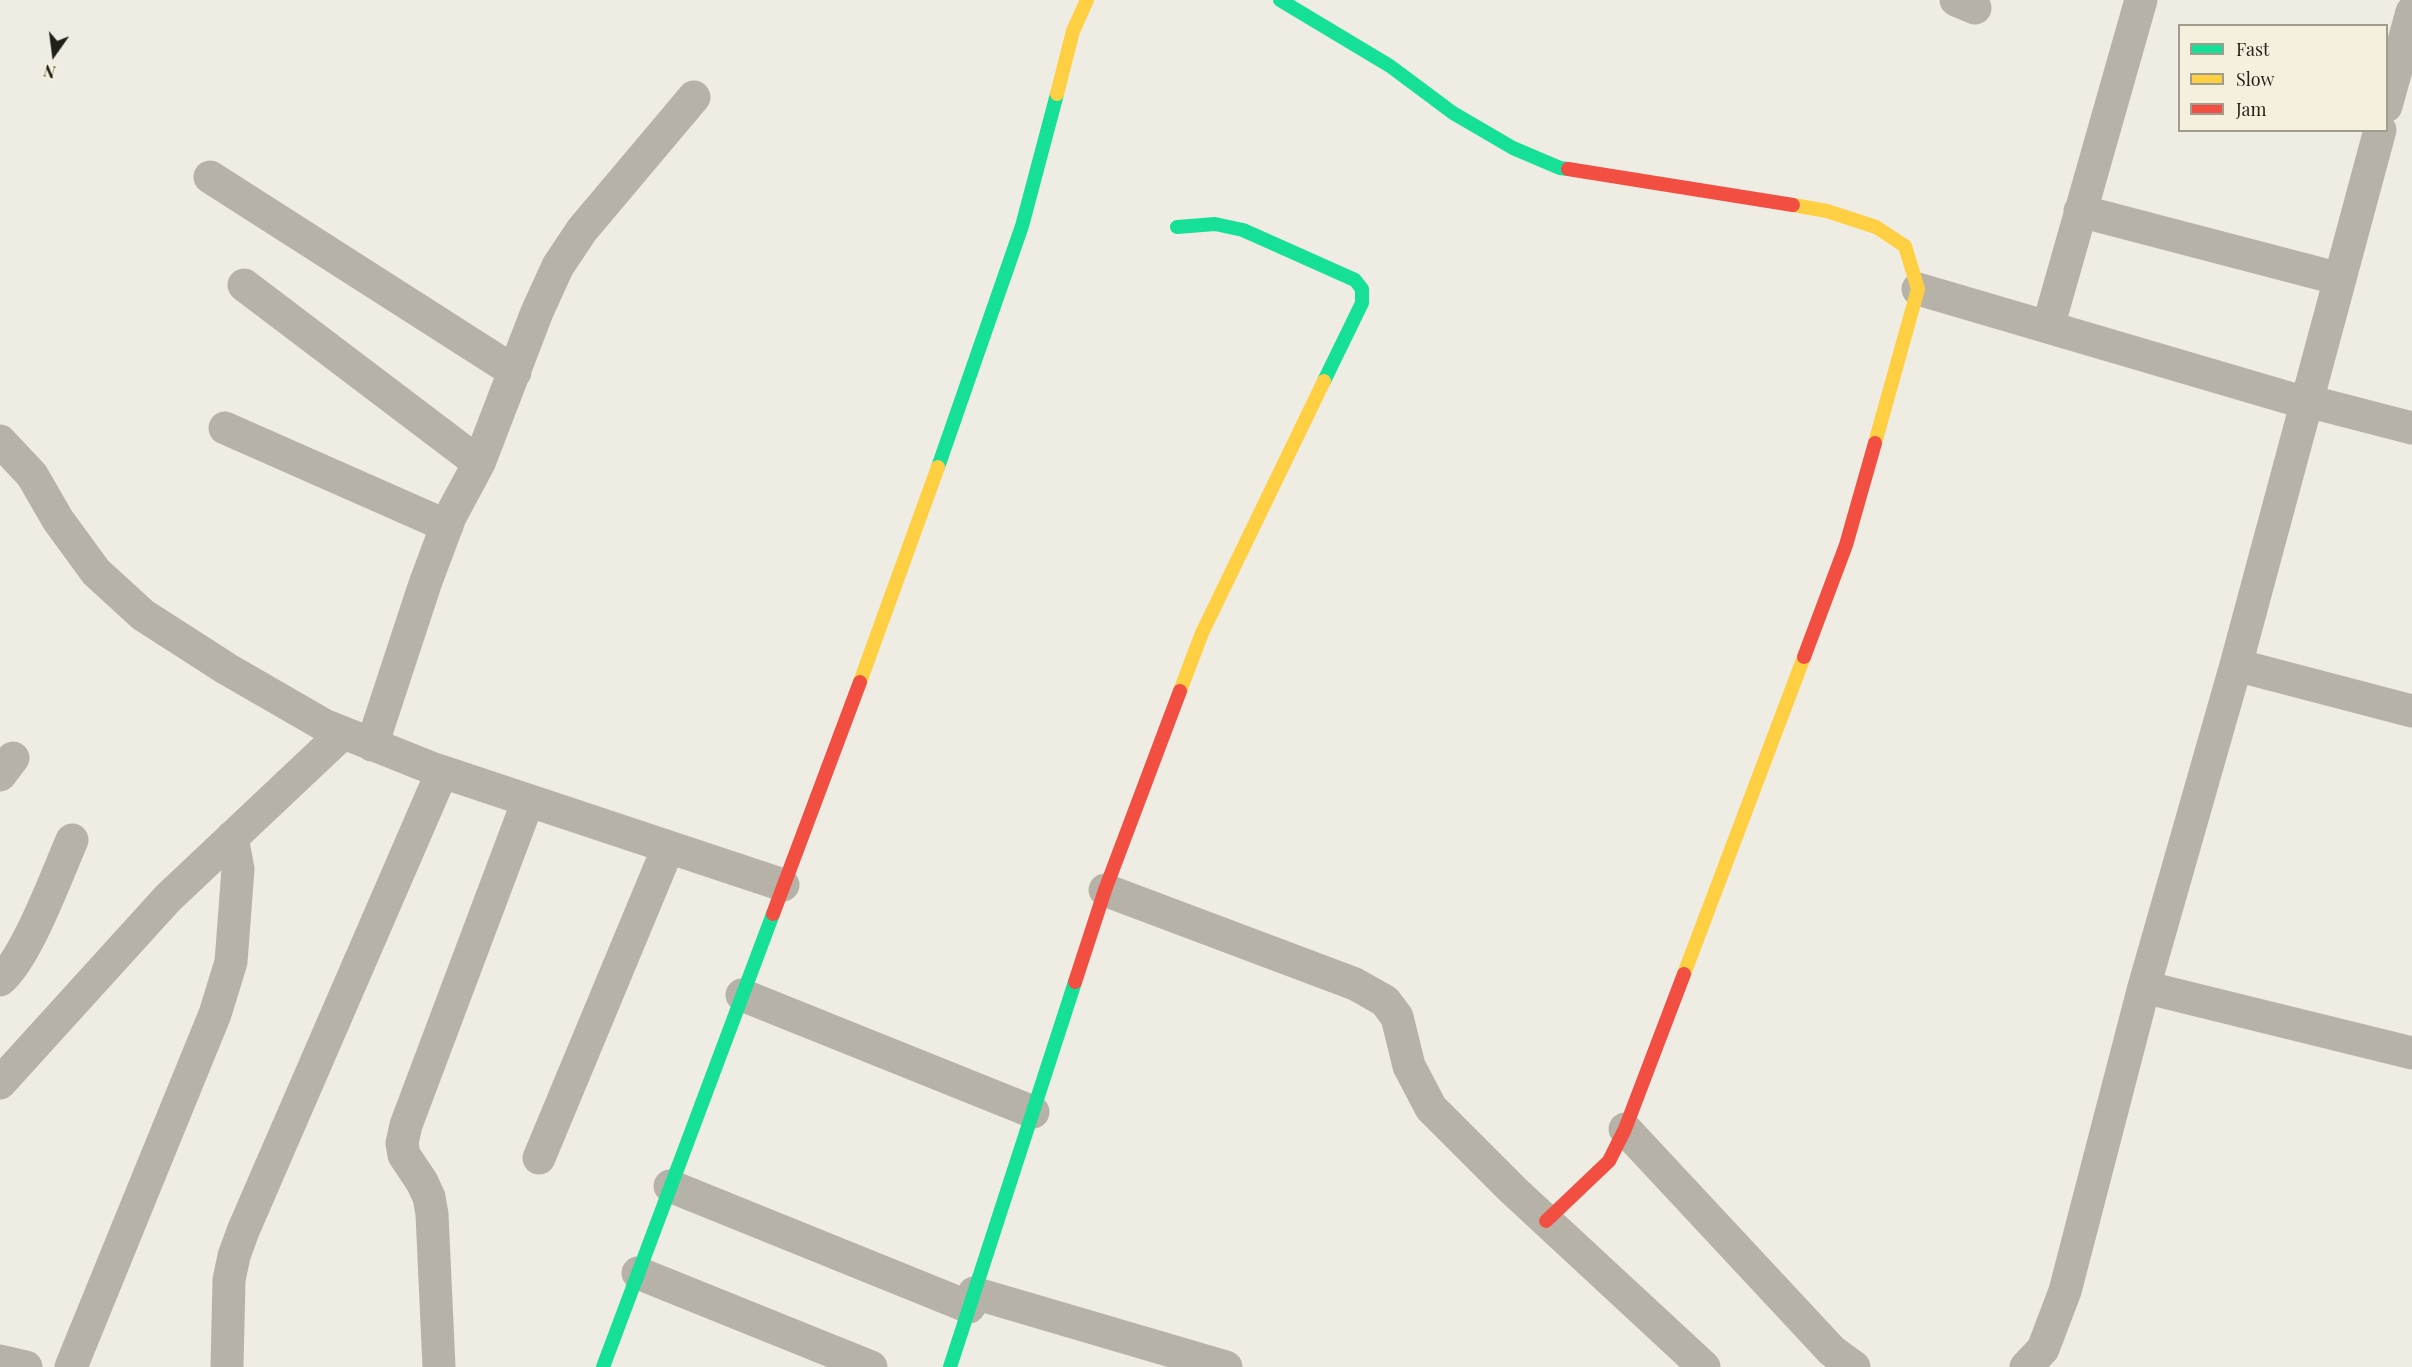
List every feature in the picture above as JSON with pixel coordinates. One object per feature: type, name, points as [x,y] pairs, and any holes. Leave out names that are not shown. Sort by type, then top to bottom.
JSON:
[{"type":"street","points":[[610,1365],[638,1273],[915,534],[1022,226],[1073,31],[1087,0]]},
{"type":"street","points":[[1280,0],[1390,66],[1453,113],[1513,148],[1560,168],[1827,211],[1876,227],[1905,246],[1918,289],[1846,545],[1625,1129],[1609,1161],[1553,1214]]},
{"type":"street","points":[[2048,327],[2141,0]]},
{"type":"street","points":[[2388,99],[2412,12]]},
{"type":"street","points":[[0,1083],[168,898],[232,837],[358,739],[425,584],[447,526],[479,463],[558,266],[582,230],[694,97]]},
{"type":"street","points":[[2026,1367],[2043,1349],[2065,1291],[2144,987],[2236,665],[2379,132]]},
{"type":"street","points":[[210,177],[515,372]]},
{"type":"street","points":[[2080,211],[2340,279]]},
{"type":"street","points":[[950,1367],[1105,890],[1202,633],[1362,303],[1362,289],[1355,280],[1243,230],[1215,224],[1177,227]]},
{"type":"street","points":[[244,285],[479,463]]},
{"type":"street","points":[[1918,289],[2306,403],[2323,405],[2412,428]]},
{"type":"street","points":[[225,428],[447,526]]},
{"type":"street","points":[[0,441],[32,475],[58,520],[96,572],[143,615],[227,669],[324,725],[442,772],[783,885]]},
{"type":"street","points":[[2236,665],[2412,711]]},
{"type":"street","points":[[227,1367],[230,1280],[234,1256],[243,1231],[442,772]]},
{"type":"street","points":[[439,1367],[432,1214],[429,1197],[404,1155],[402,1143],[406,1125],[528,801]]},
{"type":"street","points":[[71,1367],[215,1014],[231,962],[238,869],[232,837]]},
{"type":"street","points":[[0,980],[10,972],[24,946],[72,840]]},
{"type":"street","points":[[539,1158],[668,848]]},
{"type":"street","points":[[1105,890],[1355,984],[1385,1001],[1397,1017],[1409,1066],[1431,1108],[1553,1214],[1704,1367]]},
{"type":"street","points":[[2144,987],[2412,1053]]},
{"type":"street","points":[[742,995],[1033,1112]]},
{"type":"street","points":[[1625,1129],[1832,1351],[1854,1367]]},
{"type":"street","points":[[670,1186],[972,1300],[1226,1367]]},
{"type":"street","points":[[638,1273],[871,1367]]},
{"type":"street","points":[[0,1361],[26,1367]]},
{"type":"traffic: fast","points":[[1280,0],[1390,66],[1453,113],[1513,148],[1560,168],[1568,169]]},
{"type":"traffic: fast","points":[[938,467],[1022,226],[1057,94]]},
{"type":"traffic: fast","points":[[1177,227],[1215,224],[1243,230],[1355,280],[1362,289],[1362,303],[1324,381]]},
{"type":"traffic: fast","points":[[603,1367],[773,914]]},
{"type":"traffic: fast","points":[[950,1367],[1075,982]]},
{"type":"traffic: slow","points":[[1057,94],[1073,31],[1087,0]]},
{"type":"traffic: slow","points":[[1793,205],[1827,211],[1876,227],[1905,246],[1918,289],[1875,443]]},
{"type":"traffic: slow","points":[[1180,691],[1202,633],[1324,381]]},
{"type":"traffic: slow","points":[[860,682],[938,467]]},
{"type":"traffic: slow","points":[[1684,974],[1804,657]]},
{"type":"traffic: jam","points":[[1568,169],[1793,205]]},
{"type":"traffic: jam","points":[[1804,657],[1846,545],[1875,443]]},
{"type":"traffic: jam","points":[[773,914],[860,682]]},
{"type":"traffic: jam","points":[[1075,982],[1105,890],[1180,691]]},
{"type":"traffic: jam","points":[[1546,1221],[1609,1161],[1625,1129],[1684,974]]}]
